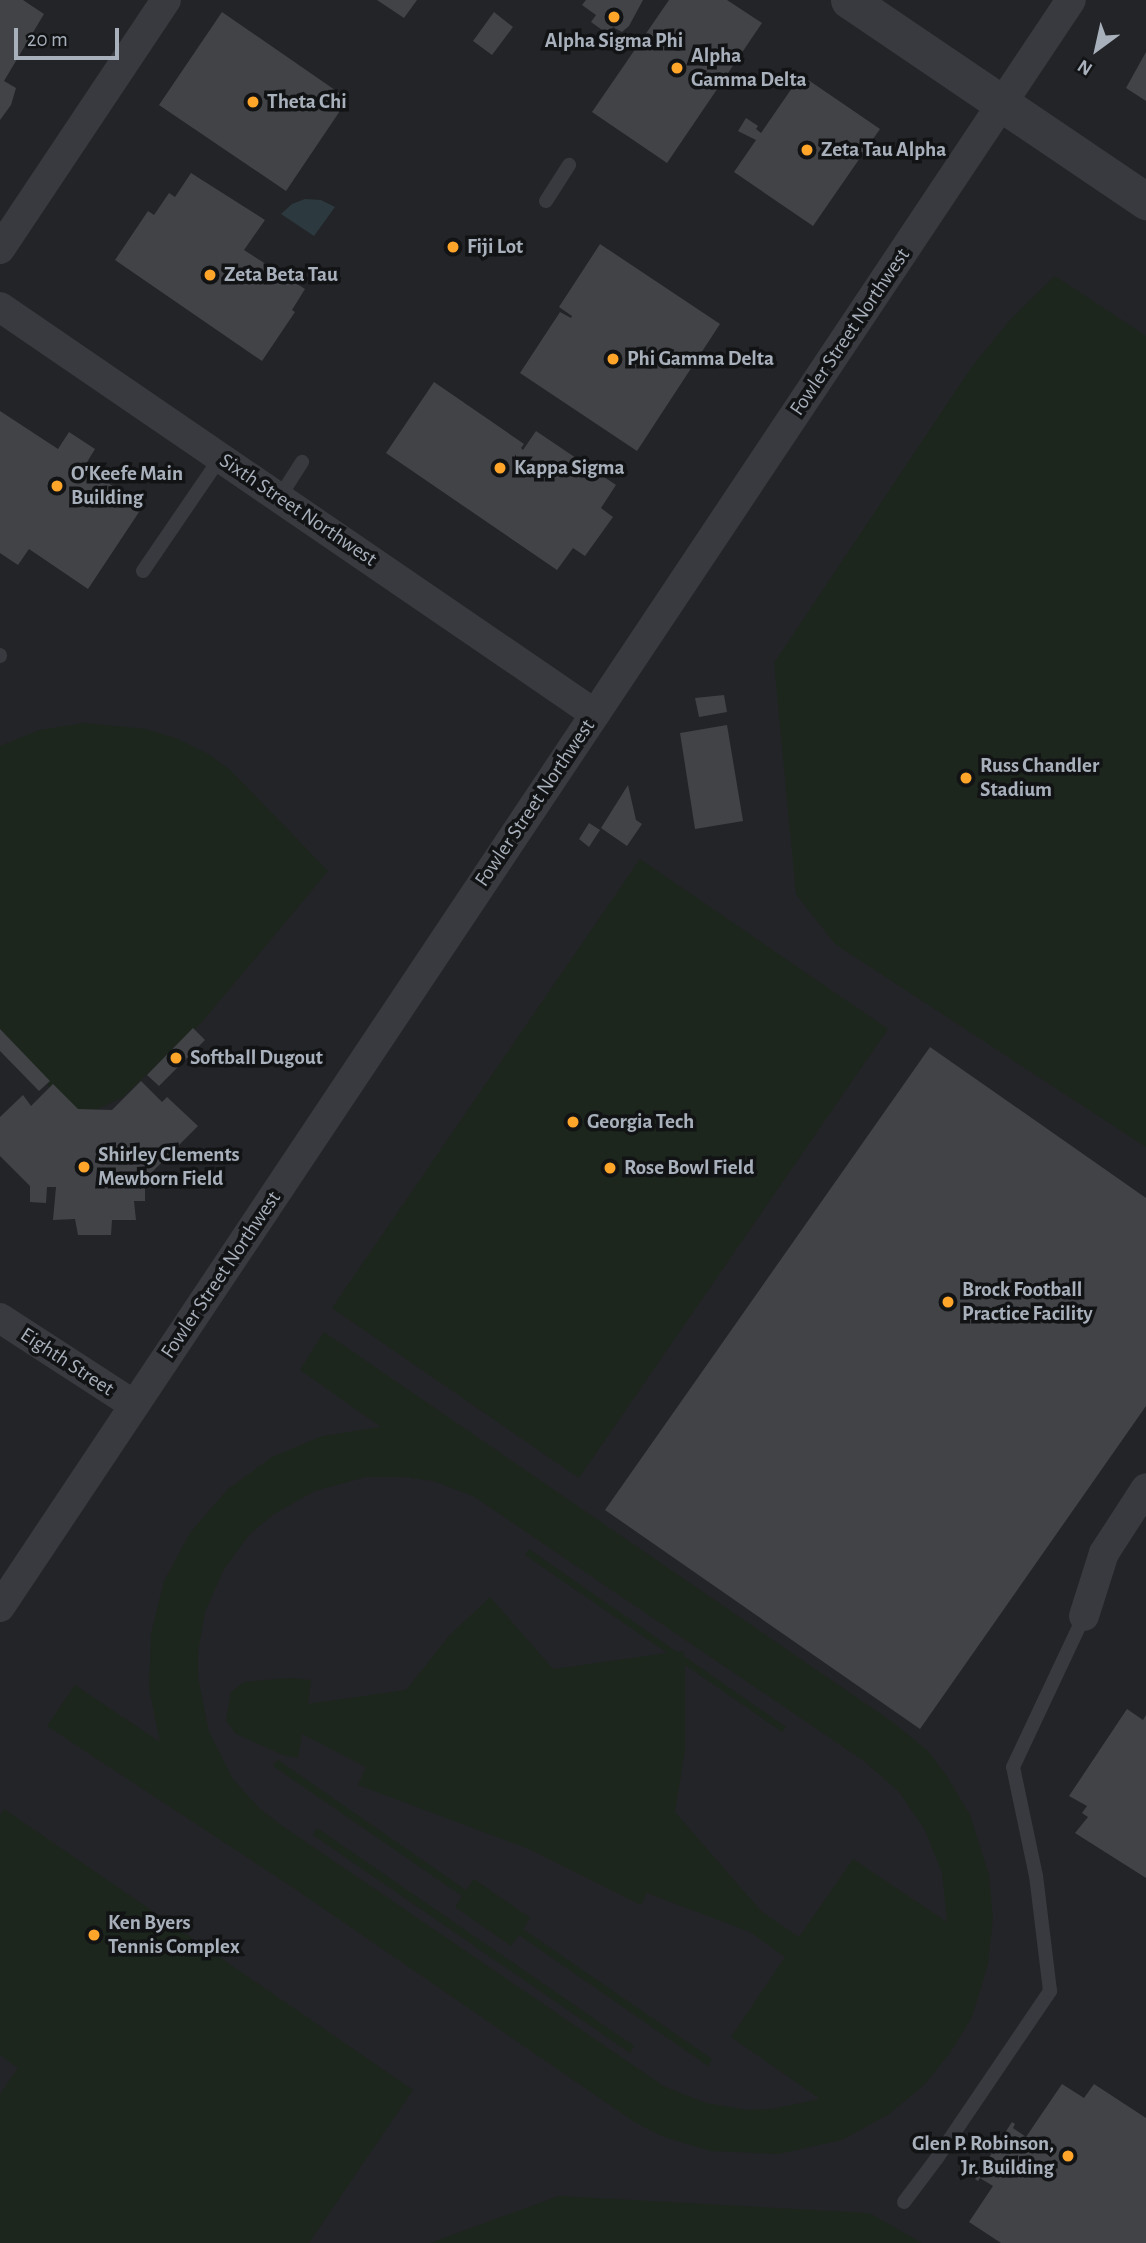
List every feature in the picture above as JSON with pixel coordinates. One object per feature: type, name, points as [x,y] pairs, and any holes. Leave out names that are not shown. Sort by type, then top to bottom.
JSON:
[{"type":"street","points":[[0,249],[166,0]]},
{"type":"street","points":[[849,0],[1146,201]]},
{"type":"street","name":"Fowler Street Northwest","points":[[0,1607],[1071,0]]},
{"type":"street","name":"Sixth Street Northwest","points":[[0,307],[595,714]]},
{"type":"street","name":"Eighth Street","points":[[0,1318],[134,1405]]},
{"type":"street","points":[[1084,1616],[1104,1553],[1146,1488]]},
{"type":"lane","points":[[546,201],[569,165]]},
{"type":"lane","points":[[142,570],[220,458]]},
{"type":"lane","points":[[279,498],[302,462]]},
{"type":"lane","points":[[904,2202],[937,2158],[1050,1991],[1037,1876],[1013,1767],[1084,1616]]},
{"type":"shaded area","name":"Georgia Tech","points":[[0,0],[1146,0],[1146,2243],[0,2243]]},
{"type":"shaded area","points":[[305,199],[321,200],[335,207],[314,236],[281,214],[292,204]]},
{"type":"shaded area","name":"Russ Chandler Stadium","points":[[1055,276],[1146,336],[1146,1147],[835,944],[796,894],[774,663],[971,368],[1011,319]]},
{"type":"shaded area","points":[[85,723],[146,729],[178,739],[208,754],[230,770],[328,871],[202,1022],[123,1097],[98,1109],[75,1112],[0,1037],[0,746],[40,730]]},
{"type":"shaded area","name":"Rose Bowl Field","points":[[640,859],[888,1029],[579,1478],[332,1308]]},
{"type":"shaded area","points":[[324,1332],[891,1721],[927,1750],[970,1815],[989,1875],[993,1918],[988,1964],[972,2017],[950,2053],[924,2085],[889,2114],[842,2140],[779,2154],[711,2151],[664,2137],[636,2123],[295,1889],[47,1726],[75,1685],[160,1742],[149,1688],[151,1634],[164,1581],[190,1533],[228,1489],[272,1457],[322,1436],[381,1427],[300,1370]],"holes":[[[366,1477],[406,1477],[433,1481],[473,1496],[864,1761],[899,1792],[925,1830],[942,1873],[947,1922],[853,1859],[799,1937],[762,1912],[675,1812],[685,1751],[685,1665],[782,1732],[786,1727],[684,1656],[683,1651],[677,1652],[529,1549],[525,1555],[667,1653],[553,1669],[490,1597],[449,1636],[406,1690],[308,1704],[311,1680],[289,1678],[244,1682],[231,1692],[226,1720],[236,1734],[283,1755],[298,1758],[302,1734],[366,1767],[358,1785],[531,1850],[641,1905],[647,1893],[750,1932],[785,1957],[731,2037],[820,2099],[772,2109],[748,2110],[706,2103],[665,2087],[281,1825],[260,1809],[233,1779],[209,1732],[198,1677],[198,1652],[205,1612],[224,1569],[249,1535],[274,1514],[315,1491]]]},
{"type":"shaded area","points":[[278,1760],[466,1890],[474,1879],[530,1918],[523,1929],[712,2059],[708,2066],[519,1935],[511,1946],[455,1907],[462,1896],[273,1766]]},
{"type":"shaded area","name":"Ken Byers Tennis Complex","points":[[4,1809],[413,2090],[309,2243],[0,2243],[0,2094],[18,2068],[0,2055],[0,1816]]},
{"type":"shaded area","points":[[317,1828],[634,2046],[630,2053],[313,1835]]},
{"type":"shaded area","points":[[559,2196],[869,2213],[922,2243],[430,2243]]},
{"type":"building","points":[[0,0],[23,0],[44,14],[4,81],[16,88],[11,105],[0,120]]},
{"type":"building","points":[[377,0],[417,0],[404,18]]},
{"type":"building","name":"Alpha Sigma Phi","points":[[586,0],[643,0],[629,26],[622,32],[613,27],[609,35],[591,22],[596,15],[582,5]]},
{"type":"building","name":"Alpha Gamma Delta","points":[[669,0],[727,0],[762,23],[667,163],[592,112]]},
{"type":"building","name":"Theta Chi","points":[[222,12],[348,99],[286,191],[159,105]]},
{"type":"building","points":[[494,12],[513,27],[492,55],[473,41]]},
{"type":"building","points":[[1146,52],[1146,101],[1126,88]]},
{"type":"building","name":"Zeta Tau Alpha","points":[[801,75],[880,129],[813,226],[734,172],[756,140],[738,131],[746,118],[758,126],[756,129],[761,133]]},
{"type":"building","name":"Zeta Beta Tau","points":[[191,173],[265,220],[244,250],[305,289],[292,310],[295,312],[262,361],[115,260],[148,211],[154,215],[169,193],[175,197]]},
{"type":"building","name":"Phi Gamma Delta","points":[[600,244],[720,324],[637,451],[520,373],[560,312],[571,318],[572,316],[559,307]]},
{"type":"building","name":"Kappa Sigma","points":[[434,382],[524,444],[521,448],[523,450],[536,431],[616,485],[601,508],[613,517],[585,556],[573,548],[557,570],[386,453]]},
{"type":"building","name":"O'Keefe Main Building","points":[[0,411],[58,449],[69,432],[95,449],[84,467],[143,506],[88,589],[29,549],[18,565],[0,553]]},
{"type":"building","points":[[724,695],[727,712],[699,717],[695,698]]},
{"type":"building","points":[[727,725],[743,821],[695,829],[680,733]]},
{"type":"building","points":[[628,785],[636,820],[642,824],[627,846],[601,828]]},
{"type":"building","points":[[589,823],[600,830],[589,847],[579,839]]},
{"type":"building","name":"Softball Dugout","points":[[193,1028],[205,1040],[159,1086],[147,1075]]},
{"type":"building","points":[[0,1029],[50,1081],[39,1091],[0,1051]]},
{"type":"building","name":"Brock Football Practice Facility","points":[[930,1047],[1146,1198],[1146,1406],[920,1729],[605,1510]]},
{"type":"building","name":"Shirley Clements Mewborn Field","points":[[141,1081],[162,1102],[167,1097],[198,1126],[145,1179],[145,1201],[134,1201],[136,1220],[112,1220],[111,1235],[78,1235],[75,1219],[53,1220],[56,1187],[47,1187],[46,1203],[30,1202],[30,1186],[0,1156],[0,1117],[23,1095],[31,1106],[53,1084],[78,1109],[112,1110]]},
{"type":"building","points":[[1127,1709],[1143,1720],[1146,1715],[1146,1878],[1075,1833],[1088,1817],[1082,1813],[1087,1806],[1069,1796]]},
{"type":"building","name":"Glen P. Robinson, Jr. Building","points":[[1062,2084],[1084,2098],[1094,2084],[1146,2118],[1146,2243],[1001,2243],[969,2222],[993,2186],[980,2178],[978,2181],[975,2179],[1012,2122],[1015,2124],[1013,2128],[1026,2137]]},
{"type":"place","name":"Alpha Sigma Phi","points":[[614,17]]},
{"type":"place","name":"Alpha Gamma Delta","points":[[677,68]]},
{"type":"place","name":"Theta Chi","points":[[253,102]]},
{"type":"place","name":"Zeta Tau Alpha","points":[[807,150]]},
{"type":"place","name":"Fiji Lot","points":[[453,247]]},
{"type":"place","name":"Zeta Beta Tau","points":[[210,275]]},
{"type":"place","name":"Phi Gamma Delta","points":[[613,359]]},
{"type":"place","name":"Kappa Sigma","points":[[500,468]]},
{"type":"place","name":"O'Keefe Main Building","points":[[57,486]]},
{"type":"place","name":"Russ Chandler Stadium","points":[[966,778]]},
{"type":"place","name":"Softball Dugout","points":[[176,1058]]},
{"type":"place","name":"Georgia Tech","points":[[573,1122]]},
{"type":"place","name":"Shirley Clements Mewborn Field","points":[[84,1167]]},
{"type":"place","name":"Rose Bowl Field","points":[[610,1168]]},
{"type":"place","name":"Brock Football Practice Facility","points":[[948,1302]]},
{"type":"place","name":"Ken Byers Tennis Complex","points":[[94,1935]]},
{"type":"place","name":"Glen P. Robinson, Jr. Building","points":[[1068,2156]]}]
